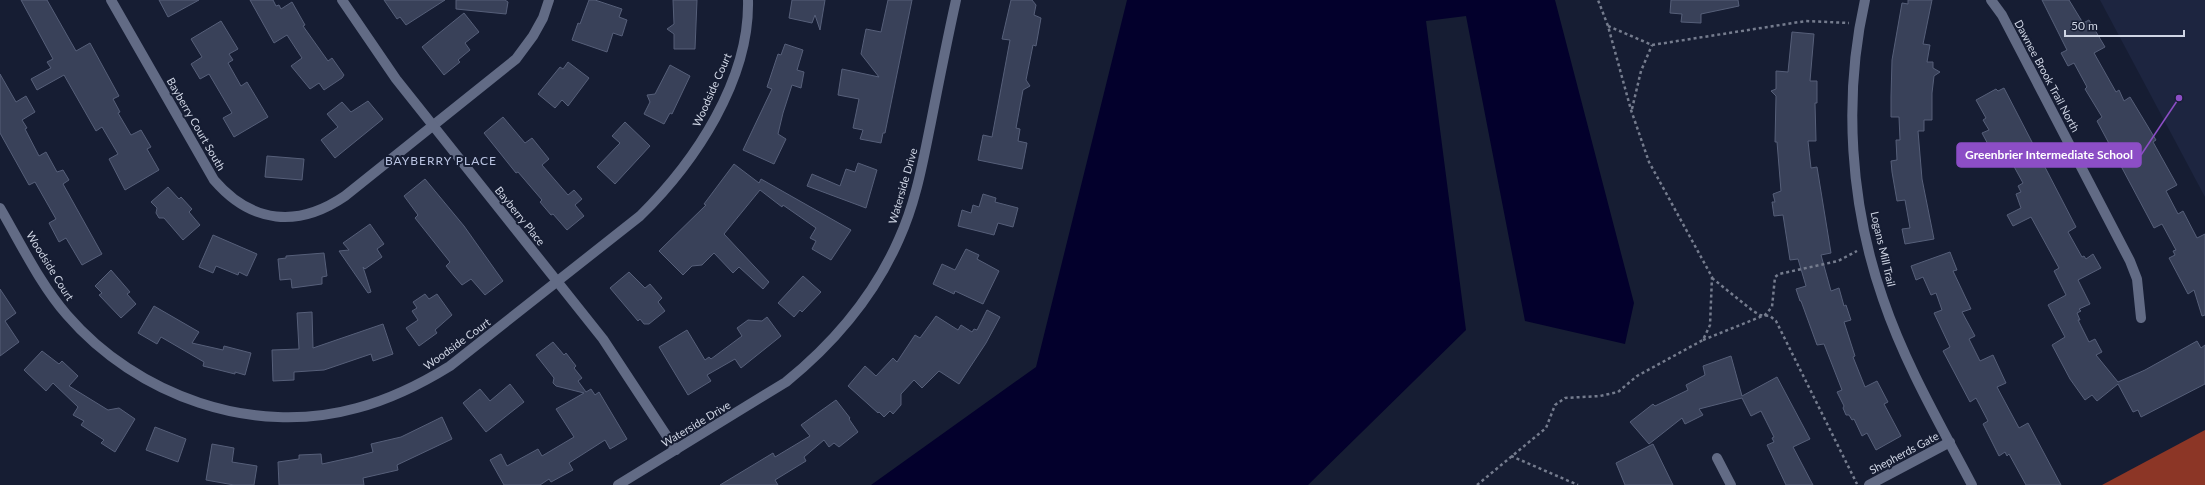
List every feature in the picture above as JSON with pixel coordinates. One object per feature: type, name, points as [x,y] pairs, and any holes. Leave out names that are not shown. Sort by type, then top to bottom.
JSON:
[{"type":"street","name":"Bayberry Court South","points":[[111,0],[214,180],[225,192],[244,206],[273,216],[290,218],[314,214],[328,208],[433,127],[516,59],[533,36],[543,18],[549,0]]},
{"type":"street","name":"Bayberry Place","points":[[342,0],[379,56],[433,127],[603,340],[676,450]]},
{"type":"street","name":"Woodside Court","points":[[0,208],[54,298],[67,315],[107,354],[138,375],[179,396],[215,408],[254,415],[287,417],[336,413],[393,396],[422,383],[450,366],[640,216],[665,191],[700,143],[719,109],[740,57],[749,12],[748,0]]},
{"type":"street","name":"Waterside Drive","points":[[618,485],[757,402],[809,364],[849,322],[872,289],[900,239],[909,215],[922,165],[956,0]]},
{"type":"street","name":"Logans Mill Trail","points":[[1865,0],[1860,23],[1853,111],[1856,171],[1868,244],[1882,299],[1903,349],[1972,485]]},
{"type":"street","name":"Dawnee Brook Trail North","points":[[1991,0],[2002,15],[2130,261],[2137,279],[2141,318]]},
{"type":"street","name":"Shepherds Gate","points":[[1869,485],[1950,442]]},
{"type":"street","points":[[1717,458],[1731,485]]},
{"type":"path","points":[[1598,0],[1608,26],[1631,110],[1649,162],[1712,277],[1753,311],[1760,315],[1770,316],[1776,321],[1857,485]]},
{"type":"path","points":[[1608,26],[1652,45],[1806,21],[1860,23]]},
{"type":"path","points":[[1631,110],[1640,71],[1652,45]]},
{"type":"path","points":[[1477,485],[1546,428],[1555,405],[1564,398],[1600,396],[1618,392],[1637,376],[1703,340],[1765,315],[1772,307],[1775,277],[1779,274],[1838,261],[1849,257],[1868,244]]},
{"type":"path","points":[[1703,340],[1710,325],[1712,277]]},
{"type":"path","points":[[1511,456],[1578,485]]},
{"type":"shaded area","points":[[1127,0],[1555,0],[1634,303],[1625,344],[1525,321],[1466,16],[1426,21],[1466,330],[1308,485],[871,485],[1036,367]]},
{"type":"shaded area","points":[[2100,0],[2205,0],[2205,197]]},
{"type":"shaded area","points":[[2205,430],[2205,485],[2102,485]]},
{"type":"building","points":[[21,0],[47,0],[76,51],[90,43],[119,96],[113,99],[120,112],[118,113],[131,135],[141,130],[151,147],[147,149],[159,170],[125,190],[109,159],[118,154],[102,127],[96,131],[64,75],[37,90],[31,79],[51,68],[47,62],[53,59]]},
{"type":"building","points":[[159,0],[199,0],[168,17]]},
{"type":"building","points":[[250,0],[273,0],[276,6],[279,5],[281,9],[292,2],[305,25],[303,26],[328,61],[332,58],[344,75],[342,78],[324,90],[319,83],[310,89],[291,66],[302,58],[287,35],[274,43]]},
{"type":"building","points":[[384,0],[445,0],[406,25],[400,17],[397,19]]},
{"type":"building","points":[[456,0],[505,0],[508,2],[506,14],[456,9]]},
{"type":"building","points":[[589,0],[595,0],[622,9],[619,17],[627,20],[622,36],[613,33],[607,52],[572,40]]},
{"type":"building","points":[[673,0],[697,0],[695,49],[674,49],[674,34],[667,29],[674,24]]},
{"type":"building","points":[[792,0],[825,0],[820,30],[815,15],[812,23],[789,18]]},
{"type":"building","points":[[888,0],[912,0],[885,133],[883,133],[881,143],[860,139],[863,130],[853,128],[859,99],[838,95],[842,69],[879,77],[861,54],[866,29],[881,32]]},
{"type":"building","points":[[1011,0],[1032,0],[1036,5],[1034,15],[1041,18],[1036,46],[1033,45],[1026,80],[1030,86],[1023,90],[1016,128],[1020,129],[1018,141],[1027,143],[1022,169],[978,160],[983,135],[992,137],[1010,40],[1002,39]]},
{"type":"building","points":[[1671,0],[1738,0],[1739,6],[1701,14],[1701,23],[1681,22],[1682,14],[1670,13]]},
{"type":"building","points":[[1908,0],[1932,0],[1923,44],[1930,45],[1927,62],[1933,62],[1933,68],[1940,72],[1934,76],[1932,93],[1932,120],[1924,120],[1924,131],[1918,131],[1922,179],[1934,239],[1905,244],[1902,229],[1910,228],[1905,200],[1897,201],[1892,172],[1891,161],[1897,160],[1896,140],[1900,140],[1899,117],[1891,117],[1891,97],[1892,60],[1902,3],[1908,4]]},
{"type":"building","points":[[2042,0],[2069,0],[2083,23],[2089,20],[2105,47],[2094,53],[2116,92],[2119,90],[2124,101],[2130,97],[2156,140],[2153,142],[2177,185],[2166,191],[2178,214],[2183,211],[2197,238],[2205,234],[2205,315],[2202,316],[2194,290],[2188,294],[2169,258],[2175,255],[2173,251],[2176,250],[2162,224],[2154,228],[2097,121],[2102,117],[2085,89],[2087,87],[2074,63],[2068,66],[2061,53],[2067,50]]},
{"type":"building","points":[[464,13],[479,32],[465,43],[470,50],[458,60],[460,62],[444,75],[422,47]]},
{"type":"building","points":[[221,21],[238,49],[229,54],[233,60],[228,63],[241,86],[247,82],[268,117],[234,137],[223,118],[232,113],[209,74],[200,79],[191,64],[202,57],[191,39]]},
{"type":"building","points":[[1792,32],[1814,34],[1810,81],[1817,81],[1817,103],[1815,103],[1816,141],[1808,141],[1811,168],[1817,167],[1831,253],[1821,255],[1831,291],[1839,288],[1844,306],[1846,305],[1851,320],[1844,322],[1855,356],[1853,357],[1865,387],[1877,381],[1888,402],[1884,404],[1901,436],[1876,450],[1867,433],[1862,436],[1854,419],[1852,420],[1849,415],[1846,415],[1843,408],[1844,406],[1837,392],[1842,390],[1824,344],[1817,345],[1796,289],[1806,286],[1798,259],[1790,260],[1783,215],[1774,216],[1772,202],[1775,202],[1773,194],[1781,191],[1777,142],[1775,142],[1776,96],[1771,91],[1776,89],[1776,71],[1788,72]]},
{"type":"building","points":[[785,44],[803,50],[797,70],[804,72],[801,88],[792,85],[778,134],[786,139],[774,164],[743,150],[772,89],[767,87],[778,54],[781,55]]},
{"type":"building","points":[[568,62],[589,78],[568,106],[562,100],[555,108],[538,94],[560,67],[563,69]]},
{"type":"building","points":[[670,65],[690,76],[672,114],[670,113],[664,124],[644,114],[650,102],[647,95],[655,94]]},
{"type":"building","points":[[0,74],[16,102],[26,96],[35,112],[22,120],[27,128],[25,129],[39,156],[46,152],[57,172],[63,170],[69,180],[63,184],[102,254],[82,265],[66,238],[59,242],[49,223],[56,219],[35,182],[29,185],[0,133]]},
{"type":"building","points":[[2004,88],[2076,227],[2068,232],[2082,257],[2084,256],[2086,259],[2093,254],[2101,268],[2078,280],[2090,304],[2079,309],[2081,311],[2077,313],[2080,320],[2078,320],[2089,342],[2095,339],[2102,352],[2096,355],[2118,382],[2145,370],[2197,341],[2201,348],[2205,345],[2205,384],[2141,417],[2138,410],[2133,412],[2118,384],[2097,401],[2092,395],[2085,400],[2070,379],[2052,345],[2065,337],[2048,305],[2066,295],[2054,271],[2059,268],[2031,217],[2013,226],[2007,215],[2021,208],[2016,194],[2021,192],[2018,186],[2023,183],[2011,161],[2005,164],[1996,148],[1991,150],[1982,133],[1989,130],[1983,120],[1986,118],[1976,100],[1996,89],[1998,91]]},
{"type":"building","points":[[368,101],[383,119],[335,158],[321,140],[338,127],[327,114],[342,102],[351,112]]},
{"type":"building","points":[[503,117],[525,143],[532,138],[549,159],[542,165],[568,195],[574,190],[582,199],[575,205],[584,216],[567,230],[553,214],[551,215],[540,202],[542,200],[518,172],[516,173],[484,133]]},
{"type":"building","points":[[625,122],[650,146],[615,184],[597,167],[620,143],[612,136]]},
{"type":"building","points":[[267,156],[304,159],[302,180],[265,177]]},
{"type":"building","points":[[858,163],[877,170],[866,208],[807,186],[812,174],[840,186],[846,169],[855,172]]},
{"type":"building","points":[[734,164],[759,183],[761,179],[851,230],[831,260],[812,249],[816,241],[810,238],[816,228],[783,205],[782,207],[760,190],[724,234],[769,282],[763,289],[739,267],[733,273],[714,253],[702,265],[692,266],[683,275],[659,251],[706,205],[704,204]]},
{"type":"building","points":[[425,179],[464,226],[503,281],[485,295],[471,279],[462,285],[446,266],[450,262],[415,218],[418,215],[404,196]]},
{"type":"building","points":[[168,187],[179,199],[181,197],[192,209],[189,212],[200,225],[183,240],[164,218],[159,218],[156,213],[157,208],[151,202]]},
{"type":"building","points":[[983,194],[996,198],[995,202],[1018,208],[1013,227],[998,223],[994,235],[958,226],[962,210],[971,213],[973,205],[979,207]]},
{"type":"building","points":[[370,224],[384,244],[377,249],[382,257],[365,269],[363,267],[371,292],[368,293],[339,251],[349,250],[343,243]]},
{"type":"building","points":[[213,235],[257,254],[247,276],[239,272],[238,275],[216,266],[213,273],[199,267]]},
{"type":"building","points":[[966,249],[979,255],[977,259],[999,271],[983,304],[955,291],[954,294],[933,284],[942,264],[955,270]]},
{"type":"building","points":[[1950,252],[1957,270],[1953,271],[1971,309],[1962,312],[1975,336],[1969,339],[1980,361],[1993,355],[2006,383],[1997,387],[2019,428],[2028,423],[2061,485],[2026,485],[2009,454],[2007,456],[2005,452],[1999,456],[1983,424],[1988,421],[1976,398],[1970,402],[1943,351],[1950,347],[1934,313],[1942,310],[1936,293],[1931,295],[1923,277],[1916,280],[1911,266]]},
{"type":"building","points":[[324,253],[327,276],[322,277],[322,284],[292,288],[291,279],[280,280],[278,259],[286,258],[286,256]]},
{"type":"building","points":[[111,270],[130,292],[127,294],[136,304],[121,318],[99,295],[102,293],[95,286]]},
{"type":"building","points":[[629,272],[645,288],[650,284],[662,298],[658,302],[665,311],[649,324],[644,324],[640,319],[638,321],[610,288]]},
{"type":"building","points":[[803,276],[821,292],[802,312],[800,310],[794,317],[778,303]]},
{"type":"building","points":[[0,289],[16,313],[5,321],[19,342],[0,356]]},
{"type":"building","points":[[425,294],[429,299],[437,294],[452,315],[435,330],[437,333],[419,346],[406,328],[418,320],[412,311],[417,308],[413,302]]},
{"type":"building","points":[[154,306],[199,332],[192,343],[223,350],[224,346],[251,353],[245,375],[203,366],[204,362],[161,337],[157,344],[138,333]]},
{"type":"building","points":[[987,310],[1000,317],[986,343],[959,384],[939,371],[922,388],[914,380],[901,394],[901,405],[893,414],[890,411],[884,417],[848,386],[865,366],[876,376],[893,358],[897,362],[915,335],[920,338],[936,316],[958,330],[961,325],[972,332],[974,329],[977,330]]},
{"type":"building","points":[[312,312],[313,348],[383,324],[393,354],[373,361],[371,354],[324,370],[294,372],[294,380],[273,381],[272,350],[299,349],[297,313]]},
{"type":"building","points":[[767,317],[781,336],[741,368],[735,359],[707,375],[711,381],[688,395],[659,347],[687,330],[705,360],[709,357],[711,359],[742,336],[737,328],[748,320],[762,321]]},
{"type":"building","points":[[553,342],[564,355],[566,353],[576,366],[574,368],[582,378],[578,381],[586,392],[591,389],[595,395],[599,392],[627,439],[610,449],[605,440],[569,463],[573,470],[551,482],[549,479],[540,485],[504,485],[490,460],[501,454],[507,466],[538,449],[542,456],[574,437],[556,409],[584,393],[556,386],[553,383],[554,378],[536,355]]},
{"type":"building","points":[[42,351],[59,364],[62,361],[78,376],[69,386],[108,410],[119,408],[135,419],[115,452],[101,443],[104,440],[81,425],[84,421],[73,415],[78,407],[53,383],[46,391],[24,370]]},
{"type":"building","points":[[1731,356],[1742,396],[1777,377],[1810,439],[1793,447],[1813,485],[1786,485],[1767,445],[1774,442],[1772,438],[1774,437],[1761,411],[1751,416],[1742,398],[1699,409],[1703,415],[1685,424],[1682,418],[1649,444],[1630,422],[1653,404],[1655,406],[1688,390],[1686,385],[1705,375],[1703,366]]},
{"type":"building","points":[[510,384],[524,402],[486,432],[463,403],[480,389],[490,401]]},
{"type":"building","points":[[836,400],[850,418],[849,419],[858,432],[839,447],[834,443],[829,447],[824,440],[804,457],[806,461],[775,480],[778,485],[720,485],[773,453],[775,457],[810,436],[801,425]]},
{"type":"building","points":[[442,417],[452,439],[397,465],[398,470],[363,478],[364,485],[279,485],[278,462],[299,459],[299,455],[321,454],[322,464],[373,452],[371,444],[401,437]]},
{"type":"building","points":[[155,427],[186,439],[178,462],[146,450]]},
{"type":"building","points":[[212,444],[234,448],[232,462],[257,466],[254,485],[234,485],[206,480]]},
{"type":"building","points":[[1653,444],[1673,485],[1625,485],[1616,463]]},
{"type":"place","name":"Greenbrier Intermediate School","points":[[2179,98]]},
{"type":"district","name":"BAYBERRY PLACE","points":[[441,161]]}]
